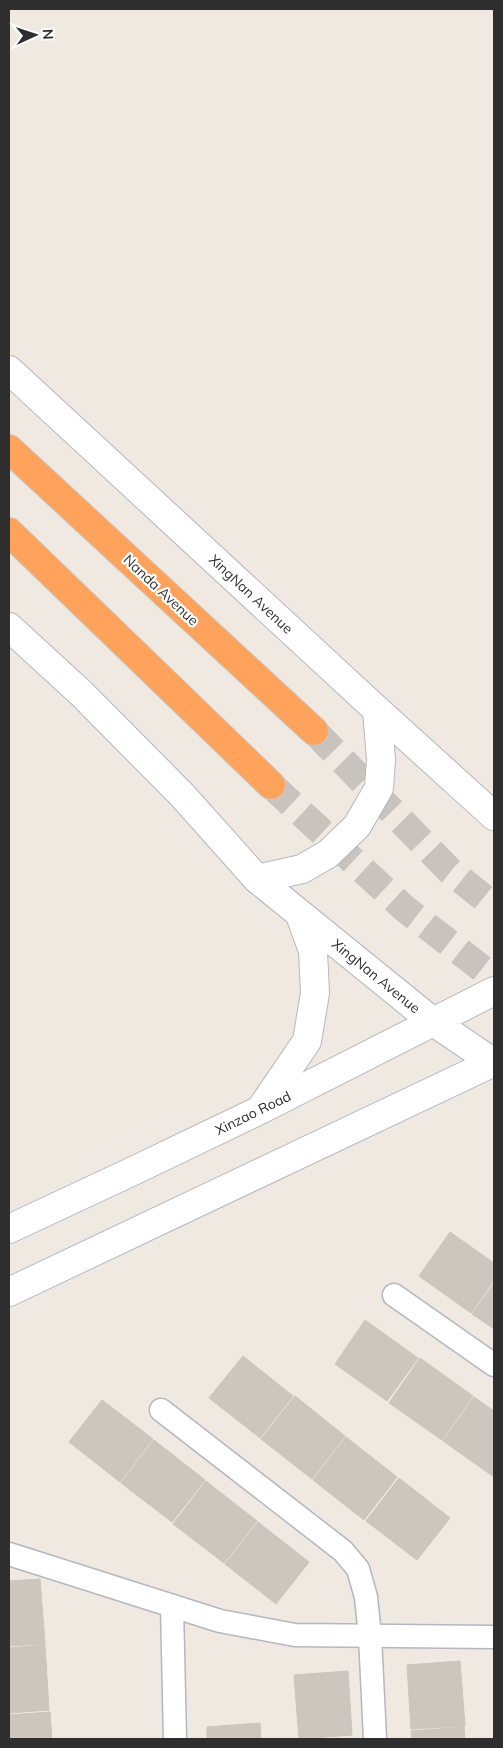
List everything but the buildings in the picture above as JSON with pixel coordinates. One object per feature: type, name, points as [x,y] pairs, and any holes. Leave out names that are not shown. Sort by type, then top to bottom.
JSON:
[{"type":"highway","name":"Nanda Avenue","points":[[9,449],[314,731]]},
{"type":"highway","points":[[9,532],[271,785]]},
{"type":"main road","name":"XingNan Avenue","points":[[9,370],[494,816]]},
{"type":"main road","name":"XingNan Avenue","points":[[9,627],[82,694],[176,789],[257,879],[432,1021],[494,1062]]},
{"type":"main road","points":[[257,879],[302,869],[328,854],[357,826],[379,788],[381,760],[377,710]]},
{"type":"main road","points":[[260,1110],[307,1042],[315,993],[314,959],[313,951],[299,914]]},
{"type":"main road","name":"Xinzao Road","points":[[9,1228],[132,1172],[260,1110],[494,991]]},
{"type":"main road","points":[[9,1292],[494,1062]]},
{"type":"street","points":[[394,1296],[494,1365]]},
{"type":"street","points":[[161,1410],[343,1551],[358,1569],[366,1597],[370,1636],[375,1739]]},
{"type":"street","points":[[9,1554],[220,1621],[295,1635],[494,1637]]},
{"type":"street","points":[[172,1606],[175,1739]]},
{"type":"tunnel","points":[[314,731],[450,871],[494,906]]},
{"type":"tunnel","points":[[271,785],[404,908],[494,978]]}]
